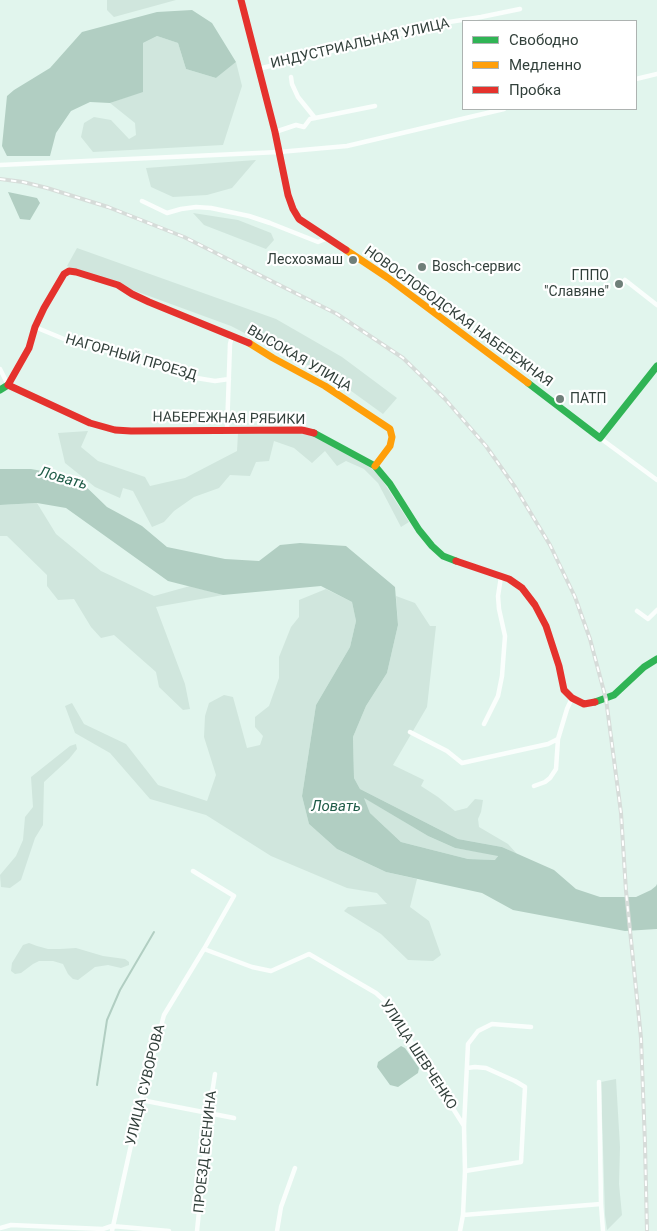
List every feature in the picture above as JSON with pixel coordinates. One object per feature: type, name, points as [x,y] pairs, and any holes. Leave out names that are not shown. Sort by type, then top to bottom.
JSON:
[{"type":"street","name":"НОВОСЛОБОДСКАЯ НАБЕРЕЖНАЯ","points":[[241,0],[275,132],[288,196],[299,219],[388,278],[657,480]]},
{"type":"street","name":"ИНДУСТРИАЛЬНАЯ УЛИЦА","points":[[462,20],[520,9]]},
{"type":"street","name":"ИНДУСТРИАЛЬНАЯ УЛИЦА","points":[[258,69],[462,20]]},
{"type":"street","points":[[637,79],[657,74]]},
{"type":"street","points":[[291,76],[292,84],[298,97],[315,118]]},
{"type":"street","points":[[275,132],[296,125],[304,127],[310,119],[375,106]]},
{"type":"street","points":[[0,165],[279,152],[348,146],[500,110]]},
{"type":"street","points":[[142,201],[167,213],[196,207],[211,208],[256,218],[318,242],[328,238]]},
{"type":"street","name":"ВЫСОКАЯ УЛИЦА","points":[[35,327],[64,274],[69,271],[118,285],[149,302],[252,344],[273,358],[325,386],[390,429],[392,437],[390,446],[375,466]]},
{"type":"street","points":[[625,280],[657,305]]},
{"type":"street","points":[[0,390],[8,385],[29,348],[35,327]]},
{"type":"street","name":"НАГОРНЫЙ ПРОЕЗД","points":[[35,327],[76,344],[91,345],[184,376],[216,381],[229,380]]},
{"type":"street","points":[[227,430],[230,344],[232,336]]},
{"type":"street","points":[[600,438],[657,366]]},
{"type":"street","points":[[0,370],[8,385]]},
{"type":"street","name":"НАБЕРЕЖНАЯ РЯБИКИ","points":[[8,385],[90,423],[107,428],[131,431],[302,430],[317,434],[375,466],[390,484],[418,530],[443,556],[509,579],[522,588],[535,605],[546,626],[559,666],[564,690],[572,698]]},
{"type":"street","points":[[484,724],[498,696],[502,676],[505,636],[498,596],[501,577]]},
{"type":"street","points":[[637,611],[648,618],[657,610]]},
{"type":"street","points":[[534,786],[550,778],[556,769],[558,739],[572,698],[584,704],[604,700],[614,695],[644,667],[657,659]]},
{"type":"street","points":[[410,732],[447,751],[462,763],[548,744],[558,739]]},
{"type":"street","name":"УЛИЦА СУВОРОВА","points":[[112,1228],[164,1015],[234,896],[193,871]]},
{"type":"street","name":"УЛИЦА ШЕВЧЕНКО","points":[[204,949],[252,967],[271,971],[309,954],[376,992],[386,1002],[464,1126]]},
{"type":"street","name":"УЛИЦА ШЕВЧЕНКО","points":[[460,1231],[463,1216],[465,1172],[464,1126],[468,1044],[478,1031],[492,1024],[531,1027]]},
{"type":"street","points":[[465,1172],[521,1162],[525,1087],[486,1068],[467,1068]]},
{"type":"street","name":"ПРОЕЗД ЕСЕНИНА","points":[[197,1231],[208,1113],[215,1074]]},
{"type":"street","points":[[599,1082],[603,1231]]},
{"type":"street","points":[[142,1100],[234,1118]]},
{"type":"street","points":[[277,1231],[281,1207],[295,1168]]},
{"type":"street","points":[[463,1216],[601,1204]]},
{"type":"street","points":[[0,1228],[11,1225],[169,1231]]},
{"type":"shaded area","points":[[107,0],[176,0],[114,17],[107,10]]},
{"type":"shaded area","points":[[157,36],[178,43],[186,69],[216,78],[236,62],[242,86],[223,145],[93,152],[81,137],[84,123],[94,117],[111,120],[129,139],[136,135],[135,123],[110,103],[143,91],[143,43]]},
{"type":"shaded area","points":[[256,160],[232,188],[207,195],[173,197],[151,187],[146,168]]},
{"type":"shaded area","points":[[193,213],[238,220],[271,233],[274,240],[266,249],[204,225]]},
{"type":"shaded area","points":[[77,248],[276,319],[342,357],[397,398],[383,414],[336,380],[231,326],[67,266]]},
{"type":"shaded area","points":[[88,431],[81,447],[98,461],[145,477],[150,486],[185,478],[237,451],[238,433],[300,433],[313,436],[371,468],[379,475],[409,522],[401,527],[378,483],[364,469],[346,461],[337,466],[325,451],[312,463],[294,448],[274,441],[269,461],[256,462],[250,476],[230,475],[219,488],[194,497],[174,511],[164,522],[152,527],[133,491],[123,488],[120,498],[95,487],[65,463],[58,433]]},
{"type":"shaded area","points":[[37,503],[56,534],[101,571],[154,596],[190,586],[223,595],[156,607],[185,684],[190,709],[183,710],[159,687],[156,672],[114,635],[101,638],[91,627],[74,599],[58,600],[47,586],[47,575],[7,536],[0,536],[0,505]]},
{"type":"shaded area","points":[[326,589],[352,602],[356,621],[350,647],[316,705],[302,796],[309,824],[337,849],[386,872],[417,879],[410,907],[429,921],[441,955],[433,961],[408,960],[381,934],[344,911],[348,907],[387,904],[377,893],[347,888],[271,856],[206,815],[150,799],[110,753],[75,733],[65,706],[72,703],[84,724],[126,744],[158,785],[207,801],[216,775],[204,737],[205,716],[209,703],[224,695],[233,697],[247,748],[260,745],[263,736],[255,727],[255,717],[269,706],[279,678],[279,657],[291,627],[299,617],[299,600]]},
{"type":"shaded area","points":[[396,596],[415,603],[430,626],[436,626],[427,707],[393,765],[424,780],[421,786],[455,811],[467,808],[475,799],[483,800],[478,819],[479,827],[508,844],[517,854],[502,847],[458,839],[360,789],[354,778],[353,737],[366,706],[387,673],[398,625]]},
{"type":"shaded area","points":[[76,744],[77,749],[69,759],[44,782],[43,825],[35,838],[21,880],[10,888],[1,887],[0,875],[16,856],[23,840],[25,817],[33,807],[31,777],[70,746]]},
{"type":"shaded area","points":[[363,797],[428,836],[455,848],[498,855],[496,860],[468,859],[401,842],[370,813]]},
{"type":"shaded area","points":[[29,943],[48,949],[76,948],[103,956],[125,959],[129,962],[129,965],[121,968],[108,965],[95,967],[78,980],[73,979],[68,974],[63,964],[53,961],[39,961],[21,973],[15,974],[11,971],[12,963],[23,945]]},
{"type":"shaded area","points":[[616,1079],[620,1147],[619,1184],[622,1215],[607,1230],[601,1082]]},
{"type":"water","points":[[192,10],[212,23],[236,62],[216,78],[186,69],[178,43],[157,36],[143,43],[143,92],[110,103],[90,102],[71,111],[56,133],[50,156],[7,156],[2,146],[7,96],[50,68],[82,32],[157,12]]},
{"type":"water","points":[[8,192],[37,198],[40,203],[30,220],[20,219]]},
{"type":"water","name":"Ловать","points":[[0,469],[31,469],[76,477],[107,507],[142,526],[167,547],[225,559],[259,561],[280,545],[300,543],[346,546],[395,587],[398,625],[387,673],[366,706],[353,737],[354,778],[360,789],[458,839],[502,847],[554,870],[576,889],[600,897],[636,897],[651,890],[657,884],[657,929],[625,931],[513,910],[482,893],[386,872],[337,849],[309,824],[302,796],[316,705],[350,647],[356,621],[352,602],[321,586],[223,595],[168,581],[66,508],[37,503],[0,505]],"holes":[[[364,798],[428,836],[455,848],[498,856],[495,860],[468,859],[401,842],[370,813]]]},
{"type":"water","points":[[401,1046],[405,1048],[419,1068],[418,1073],[398,1087],[390,1085],[377,1067],[378,1062]]},
{"type":"waterway","points":[[97,1085],[107,1020],[120,990],[154,932]]},
{"type":"railway","points":[[0,179],[47,188],[108,207],[184,237],[337,314],[403,358],[445,399],[486,446],[515,487],[550,545],[575,597],[590,639],[606,699],[621,813],[626,891],[641,1038],[647,1231]]},
{"type":"traffic: fast","points":[[528,383],[600,438],[657,366]]},
{"type":"traffic: fast","points":[[0,390],[8,385]]},
{"type":"traffic: fast","points":[[314,433],[375,466],[390,484],[419,530],[432,546],[443,556],[456,561]]},
{"type":"traffic: fast","points":[[595,702],[614,695],[644,667],[657,659]]},
{"type":"traffic: slow","points":[[346,250],[388,278],[528,383]]},
{"type":"traffic: slow","points":[[249,343],[325,386],[390,429],[392,437],[390,446],[375,466]]},
{"type":"traffic: jam","points":[[241,0],[293,209],[299,219],[346,250]]},
{"type":"traffic: jam","points":[[8,385],[29,348],[35,327],[44,308],[64,274],[69,271],[118,285],[149,302],[249,343]]},
{"type":"traffic: jam","points":[[8,385],[90,423],[115,430],[302,430],[314,433]]},
{"type":"traffic: jam","points":[[456,561],[509,579],[522,588],[535,605],[546,626],[559,666],[564,690],[572,698],[584,704],[595,702]]},
{"type":"place","name":"Лесхозмаш","points":[[353,260]]},
{"type":"place","name":"Bosch-сервис","points":[[422,267]]},
{"type":"place","name":"ГППО \"Славяне\"","points":[[619,284]]},
{"type":"place","name":"ПАТП","points":[[560,399]]}]
